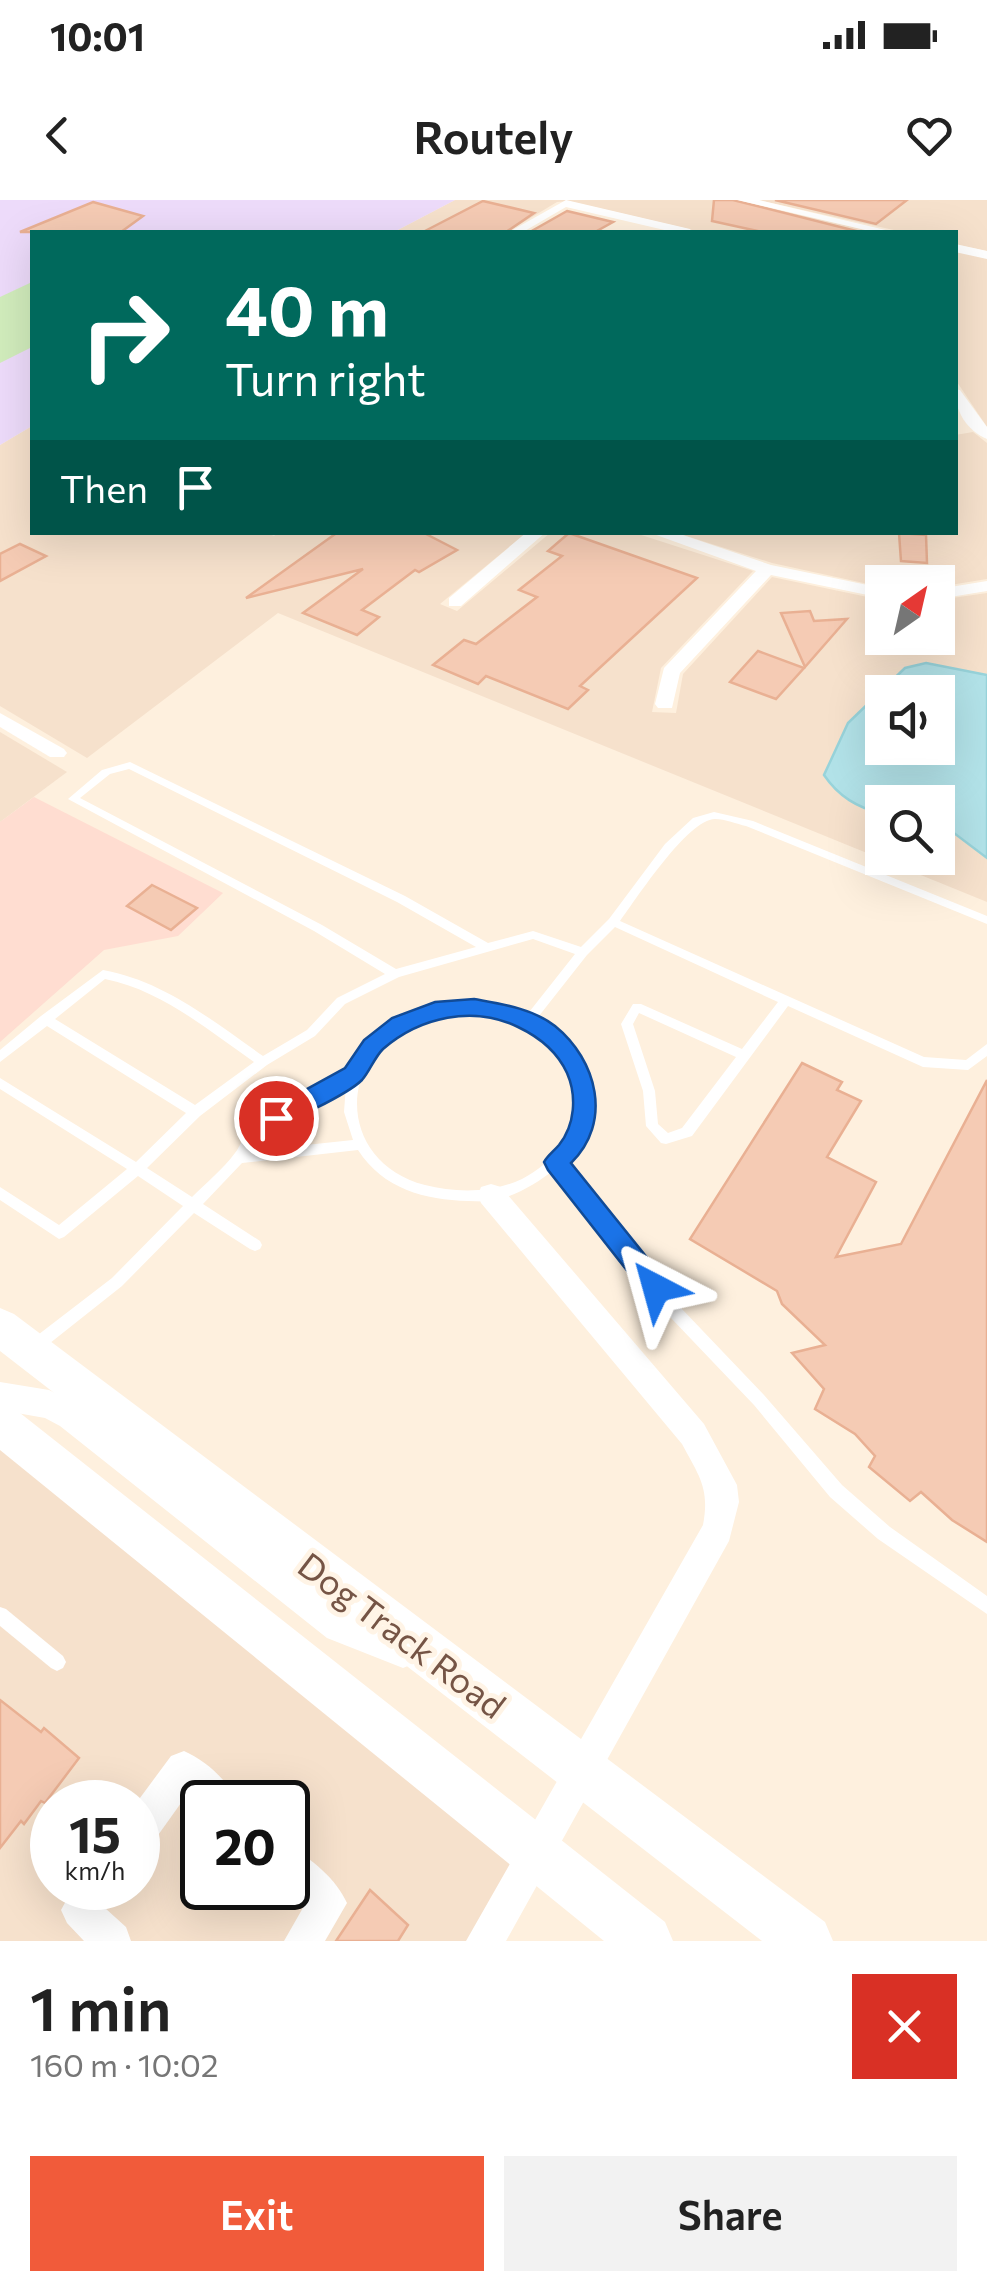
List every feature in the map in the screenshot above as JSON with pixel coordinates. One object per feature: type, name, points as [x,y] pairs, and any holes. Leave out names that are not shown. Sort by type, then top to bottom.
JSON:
[{"type":"main road","name":"Dog Track Road","points":[[10,1344],[450,1670],[806,1941]]},
{"type":"main road","points":[[0,1423],[646,1941]]},
{"type":"street","points":[[744,200],[879,230]]},
{"type":"street","points":[[518,230],[564,203],[678,230]]},
{"type":"street","points":[[958,249],[987,255]]},
{"type":"street","points":[[958,397],[982,430]]},
{"type":"street","points":[[455,602],[534,535]]},
{"type":"street","points":[[665,535],[767,569],[865,589]]},
{"type":"street","points":[[665,704],[671,672],[767,569]]},
{"type":"street","points":[[955,591],[987,586]]},
{"type":"street","points":[[0,718],[57,753]]},
{"type":"street","points":[[485,1941],[718,1530],[721,1485],[694,1434],[491,1194]]},
{"type":"street","points":[[0,1396],[49,1404],[71,1416],[339,1626],[450,1670]]},
{"type":"street","points":[[160,1802],[184,1770],[195,1780]]},
{"type":"street","points":[[303,1941],[328,1903],[310,1886]]},
{"type":"street","points":[[80,1910],[112,1941]]},
{"type":"lane","points":[[396,974],[318,928],[74,799],[106,772],[130,766],[401,899],[485,947]]},
{"type":"lane","points":[[528,1022],[582,952],[613,922],[668,847],[697,820],[714,815],[749,823],[987,920]]},
{"type":"lane","points":[[613,922],[923,1062],[968,1065],[986,1052]]},
{"type":"lane","points":[[0,1193],[59,1233],[137,1169],[195,1112],[263,1062],[311,1033],[342,1001],[396,974],[533,935],[582,952]]},
{"type":"lane","points":[[0,1057],[103,974],[122,976],[220,1032],[263,1062]]},
{"type":"lane","points":[[745,1056],[637,1006],[627,1024],[649,1091],[652,1126],[666,1139],[688,1132],[786,1002]]},
{"type":"lane","points":[[474,1008],[512,1014],[528,1022],[545,1030],[570,1055],[584,1085],[584,1118],[570,1150],[543,1176],[505,1193],[462,1198],[420,1191],[384,1172],[359,1145],[350,1122],[348,1098],[353,1075],[372,1046],[400,1024],[435,1011],[474,1008]]},
{"type":"lane","points":[[45,1019],[195,1112]]},
{"type":"lane","points":[[10,1344],[117,1282],[196,1205],[239,1158],[253,1134],[353,1075]]},
{"type":"lane","points":[[0,1084],[255,1245]]},
{"type":"lane","points":[[239,1158],[359,1145]]},
{"type":"lane","points":[[556,1162],[676,1312],[836,1490],[884,1532],[987,1606]]},
{"type":"lane","points":[[0,1615],[57,1662]]},
{"type":"shaded area","points":[[0,200],[455,200],[398,230],[30,230],[30,427],[0,445]]},
{"type":"shaded area","points":[[455,200],[735,200],[865,230],[692,230],[568,201],[557,202],[510,230],[398,230]]},
{"type":"shaded area","points":[[758,200],[987,200],[987,251],[958,245],[958,230],[894,230]]},
{"type":"shaded area","points":[[958,252],[987,258],[987,427],[958,384]]},
{"type":"shaded area","points":[[30,427],[30,535],[524,535],[440,604],[457,611],[548,535],[641,535],[753,571],[661,668],[652,712],[676,713],[683,674],[772,577],[865,596],[865,655],[955,655],[955,598],[987,593],[987,675],[926,663],[905,668],[898,675],[865,675],[865,707],[848,723],[824,775],[865,810],[865,852],[278,613],[87,758],[0,706],[0,445]]},
{"type":"shaded area","points":[[973,432],[987,443],[987,579],[955,584],[955,565],[865,565],[865,583],[772,563],[683,535],[958,535],[958,434]]},
{"type":"shaded area","points":[[0,732],[67,772],[0,822]]},
{"type":"shaded area","points":[[34,797],[223,893],[178,936],[104,950],[0,1042],[0,822]]},
{"type":"shaded area","points":[[955,833],[987,858],[987,902],[921,875],[955,875]]},
{"type":"shaded area","points":[[0,1423],[536,1851],[485,1941],[0,1941]]},
{"type":"green space","points":[[30,283],[30,348],[0,363],[0,297]]},
{"type":"water","points":[[926,663],[987,675],[987,858],[955,834],[955,785],[865,785],[865,808],[849,800],[824,775],[848,723],[865,707],[865,765],[955,765],[955,675],[898,675],[905,668]]},
{"type":"building","points":[[714,200],[733,200],[852,230],[753,230],[712,221]]},
{"type":"building","points":[[775,200],[907,200],[876,224]]},
{"type":"building","points":[[483,201],[534,213],[509,230],[427,230]]},
{"type":"building","points":[[93,202],[143,216],[124,230],[20,232]]},
{"type":"building","points":[[567,211],[613,222],[599,230],[534,230]]},
{"type":"building","points":[[334,535],[428,535],[457,550],[419,572],[415,570],[362,610],[379,617],[357,635],[303,613],[363,569],[246,598]]},
{"type":"building","points":[[567,535],[575,535],[697,578],[580,686],[588,690],[568,709],[486,676],[478,684],[433,665],[464,640],[476,644],[537,597],[519,590],[562,556],[548,551]]},
{"type":"building","points":[[899,535],[926,535],[927,563],[901,561]]},
{"type":"building","points":[[20,544],[46,556],[0,581],[0,554]]},
{"type":"building","points":[[810,611],[814,621],[847,619],[805,667],[781,613]]},
{"type":"building","points":[[758,651],[804,668],[776,699],[730,682]]},
{"type":"building","points":[[152,885],[197,908],[171,930],[127,906]]},
{"type":"building","points":[[802,1063],[842,1082],[837,1090],[861,1101],[827,1157],[876,1182],[836,1257],[901,1244],[987,1080],[987,1542],[952,1520],[921,1492],[910,1501],[869,1467],[875,1456],[855,1434],[815,1409],[824,1389],[792,1353],[825,1345],[782,1304],[777,1291],[690,1239]]},
{"type":"building","points":[[0,1700],[41,1732],[44,1728],[79,1758],[62,1780],[30,1780],[30,1816],[24,1824],[21,1821],[0,1848]]},
{"type":"building","points":[[370,1890],[408,1925],[398,1941],[336,1941]]},
{"type":"route","points":[[276,1118],[353,1075],[372,1046],[400,1024],[435,1011],[474,1008],[512,1014],[545,1030],[570,1055],[584,1085],[584,1118],[570,1150],[556,1162],[656,1288]]}]
